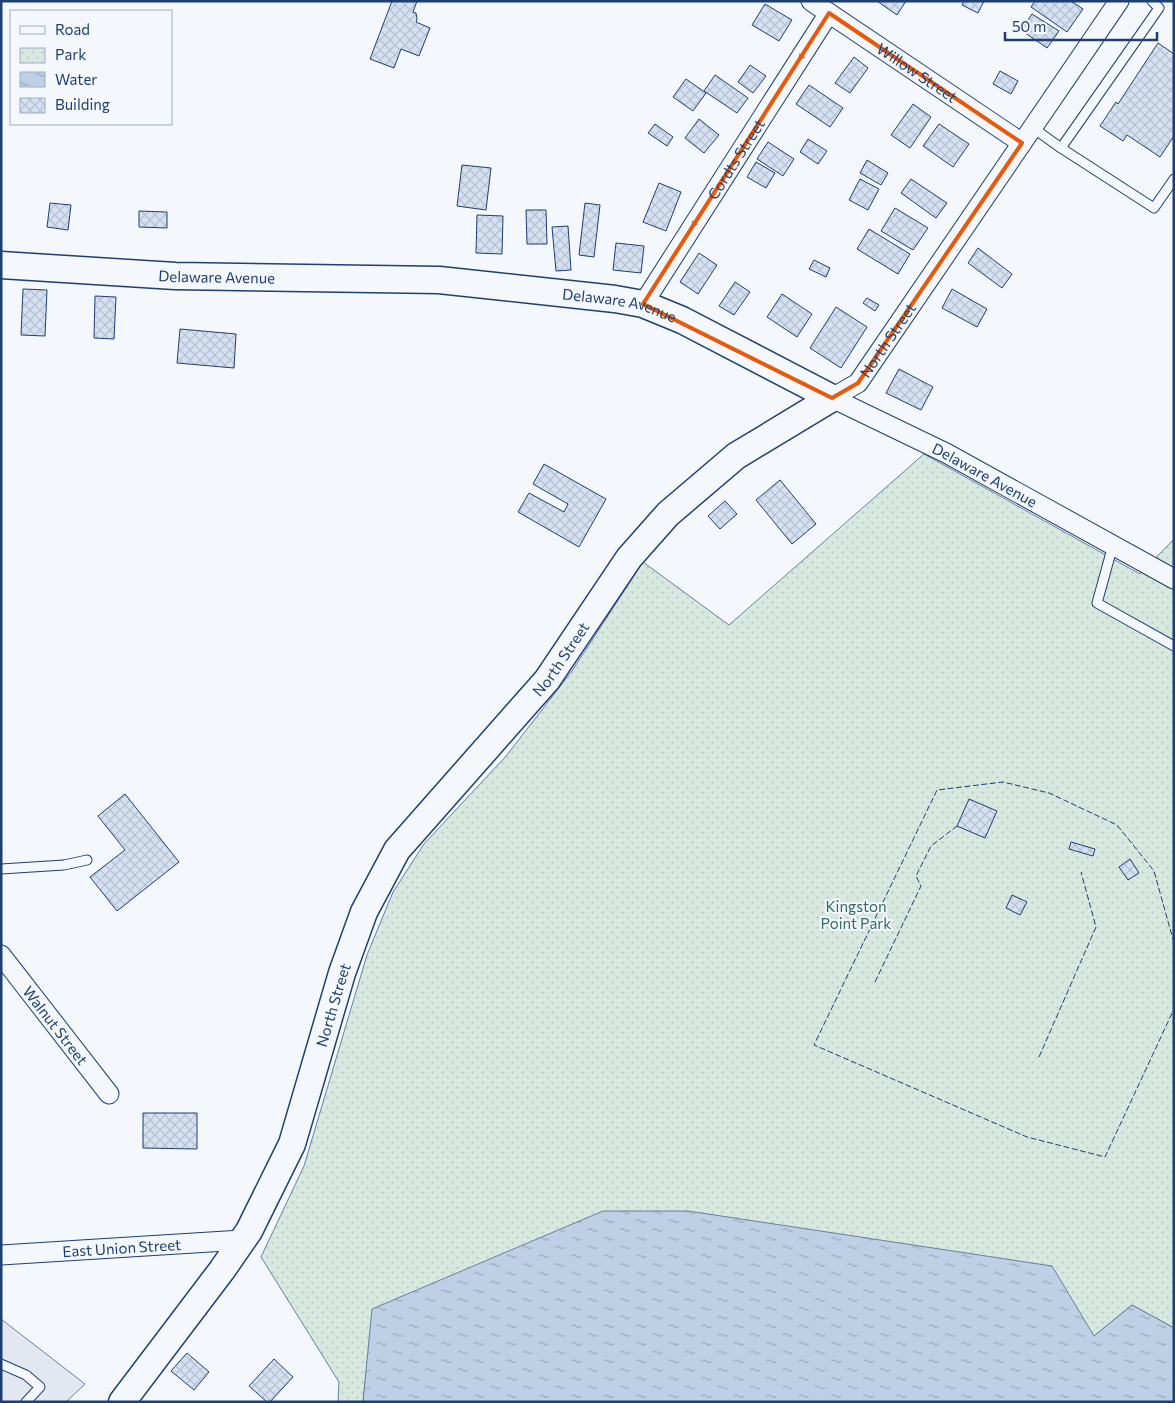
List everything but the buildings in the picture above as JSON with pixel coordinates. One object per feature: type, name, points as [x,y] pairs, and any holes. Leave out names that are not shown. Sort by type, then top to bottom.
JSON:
[{"type":"street","name":"Willow Street","points":[[811,1],[1027,136]]},
{"type":"street","name":"North Street","points":[[122,1402],[249,1232],[292,1144],[342,973],[364,912],[397,850],[547,680],[629,558],[668,514],[736,456],[858,383],[1118,1]]},
{"type":"street","name":"Cordts Street","points":[[643,304],[829,13]]},
{"type":"street","name":"Delaware Avenue","points":[[1,265],[175,276],[439,280],[615,299],[643,304],[682,320],[832,398],[946,453],[1174,579]]},
{"type":"street","name":"Walnut Street","points":[[1,955],[109,1094]]},
{"type":"street","name":"East Union Street","points":[[1,1254],[242,1240]]},
{"type":"lane","points":[[1061,148],[1162,5],[1152,1]]},
{"type":"lane","points":[[1027,136],[1061,148],[1154,208],[1174,179]]},
{"type":"lane","points":[[1113,545],[1097,603],[1174,646]]},
{"type":"lane","points":[[1,869],[64,864],[87,860]]},
{"type":"lane","points":[[1,1364],[26,1375],[40,1387],[26,1402]]},
{"type":"highlighted area","points":[[829,13],[1022,143],[858,383],[832,398],[643,304]]},
{"type":"green space","name":"Kingston Point Park","points":[[924,454],[1140,574],[1174,539],[1174,1328],[1132,1305],[1094,1336],[373,1309],[363,1402],[338,1402],[339,1382],[261,1257],[304,1166],[367,955],[393,892],[424,844],[507,755],[572,671],[643,562],[729,625]]},
{"type":"shaded area","points":[[1,1319],[85,1384],[66,1402],[1,1402]]},
{"type":"water","points":[[603,1211],[688,1211],[1052,1266],[1094,1336],[1132,1305],[1174,1328],[1174,1402],[363,1402],[372,1309]]},
{"type":"fence","points":[[1174,943],[1154,871],[1117,825],[1049,793],[1003,782],[937,790],[814,1045],[1027,1137],[1105,1157],[1174,1009]]},
{"type":"fence","points":[[875,982],[921,886],[916,876],[931,846],[957,826]]},
{"type":"fence","points":[[1039,1057],[1096,927],[1081,872]]}]
